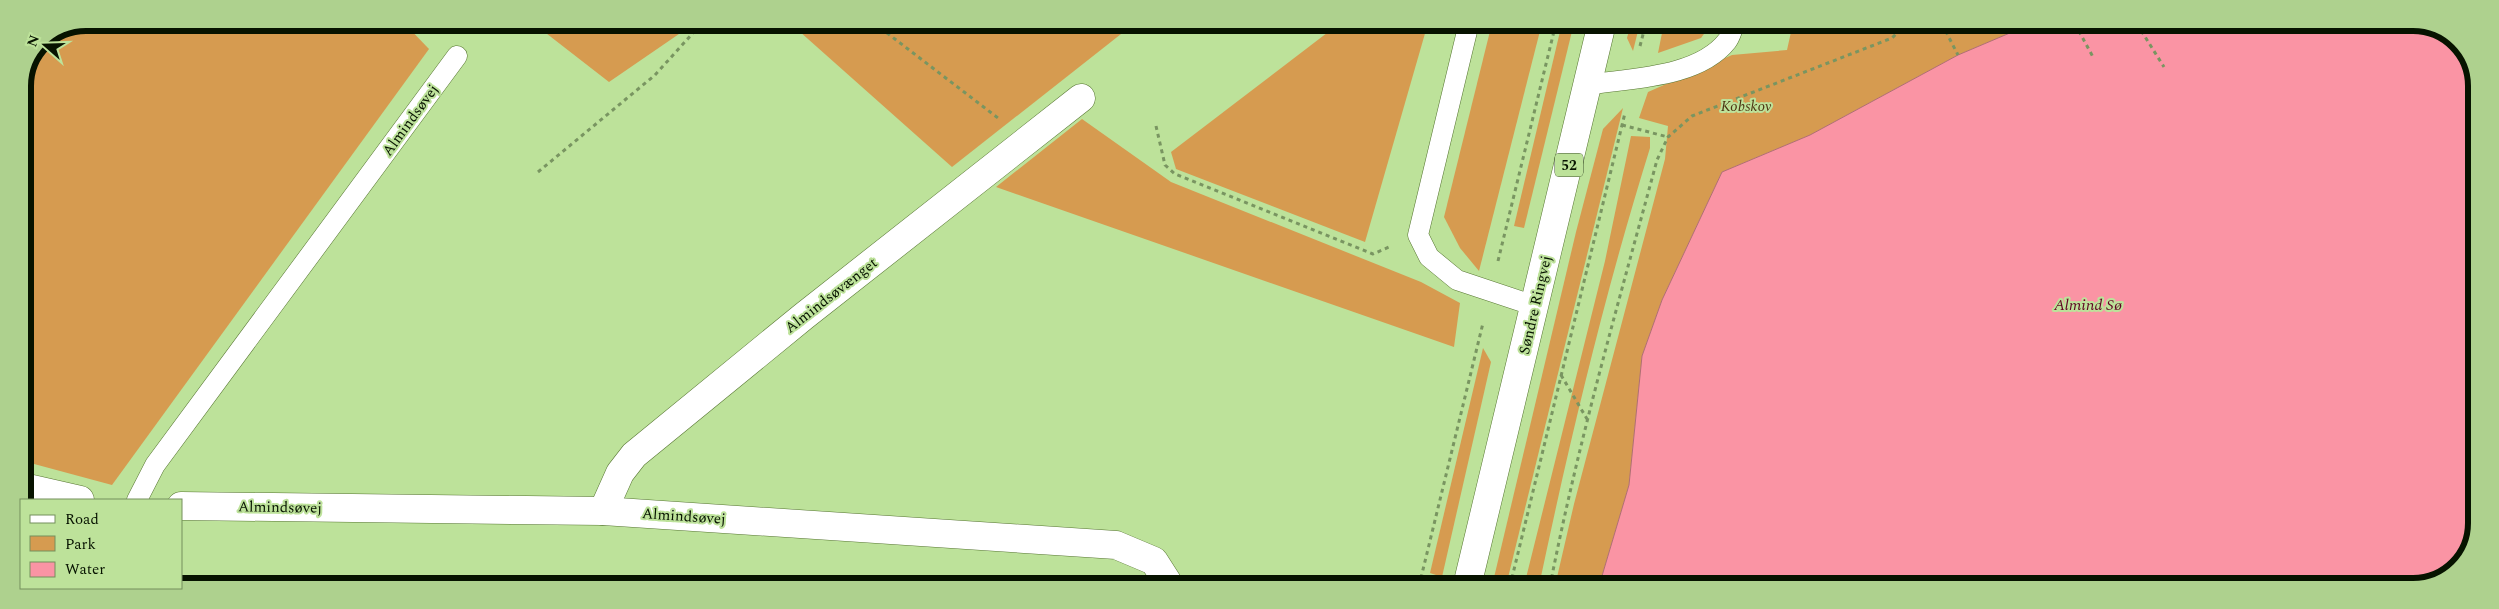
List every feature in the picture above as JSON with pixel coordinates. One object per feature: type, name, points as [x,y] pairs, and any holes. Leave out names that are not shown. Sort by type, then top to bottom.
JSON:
[{"type":"street","name":"Søndre Ringvej","points":[[1469,578],[1600,31]]},
{"type":"street","name":"Almindsøvænget","points":[[603,511],[620,473],[634,455],[804,316],[1081,98]]},
{"type":"street","points":[[31,489],[76,499]]},
{"type":"street","name":"Almindsøvej","points":[[182,506],[603,511],[1116,545],[1154,561],[1165,578]]},
{"type":"lane","points":[[1467,31],[1418,235],[1428,257],[1457,280],[1535,306]]},
{"type":"lane","points":[[1587,85],[1680,71],[1708,58],[1728,40],[1732,31]]},
{"type":"lane","name":"Almindsøvej","points":[[138,499],[155,465],[457,56]]},
{"type":"path","points":[[538,172],[655,75],[695,31]]},
{"type":"path","points":[[884,31],[1027,140]]},
{"type":"path","points":[[1512,578],[1644,31]]},
{"type":"path","points":[[1552,578],[1568,496],[1588,419],[1657,160],[1668,137],[1692,116],[1892,38],[1900,31]]},
{"type":"path","points":[[1946,31],[1958,55]]},
{"type":"path","points":[[2079,31],[2093,57]]},
{"type":"path","points":[[2141,31],[2164,67]]},
{"type":"path","points":[[1622,125],[1668,137]]},
{"type":"path","points":[[1156,126],[1164,165],[1169,171],[1196,183],[1373,254],[1418,235]]},
{"type":"path","points":[[1561,374],[1588,419]]},
{"type":"green space","points":[[86,31],[412,31],[429,49],[112,485],[31,463],[31,86],[35,65],[40,56],[47,47],[65,35]]},
{"type":"green space","points":[[543,31],[683,31],[609,82]]},
{"type":"green space","points":[[799,31],[1125,31],[952,167]]},
{"type":"green space","points":[[1330,31],[1426,31],[1365,242],[1176,169],[1171,152]]},
{"type":"green space","points":[[1490,31],[1540,31],[1479,271],[1460,248],[1444,217]]},
{"type":"green space","points":[[1560,31],[1572,31],[1524,228],[1514,226]]},
{"type":"green space","points":[[1629,31],[1638,31],[1633,51],[1627,38]]},
{"type":"green space","points":[[1662,31],[1706,31],[1701,38],[1658,53]]},
{"type":"green space","name":"Kobskov","points":[[1791,31],[2015,31],[1958,55],[1810,135],[1722,172],[1662,300],[1642,356],[1629,485],[1601,578],[1557,578],[1574,504],[1665,159],[1668,126],[1639,118],[1648,92],[1732,55],[1787,50]]},
{"type":"green space","points":[[1623,108],[1508,578],[1494,578],[1576,232],[1603,129]]},
{"type":"green space","points":[[1082,119],[1171,182],[1421,282],[1460,303],[1454,347],[996,187]]},
{"type":"green space","points":[[1631,136],[1650,137],[1650,148],[1589,366],[1541,578],[1526,578],[1605,261]]},
{"type":"green space","points":[[1483,348],[1491,362],[1442,577],[1430,573]]},
{"type":"water","name":"Almind Sø","points":[[2015,31],[2413,31],[2431,34],[2454,50],[2464,65],[2468,82],[2468,523],[2464,544],[2452,562],[2431,575],[2413,578],[1601,578],[1629,485],[1642,356],[1662,300],[1722,172],[1810,135],[1958,55]]}]
